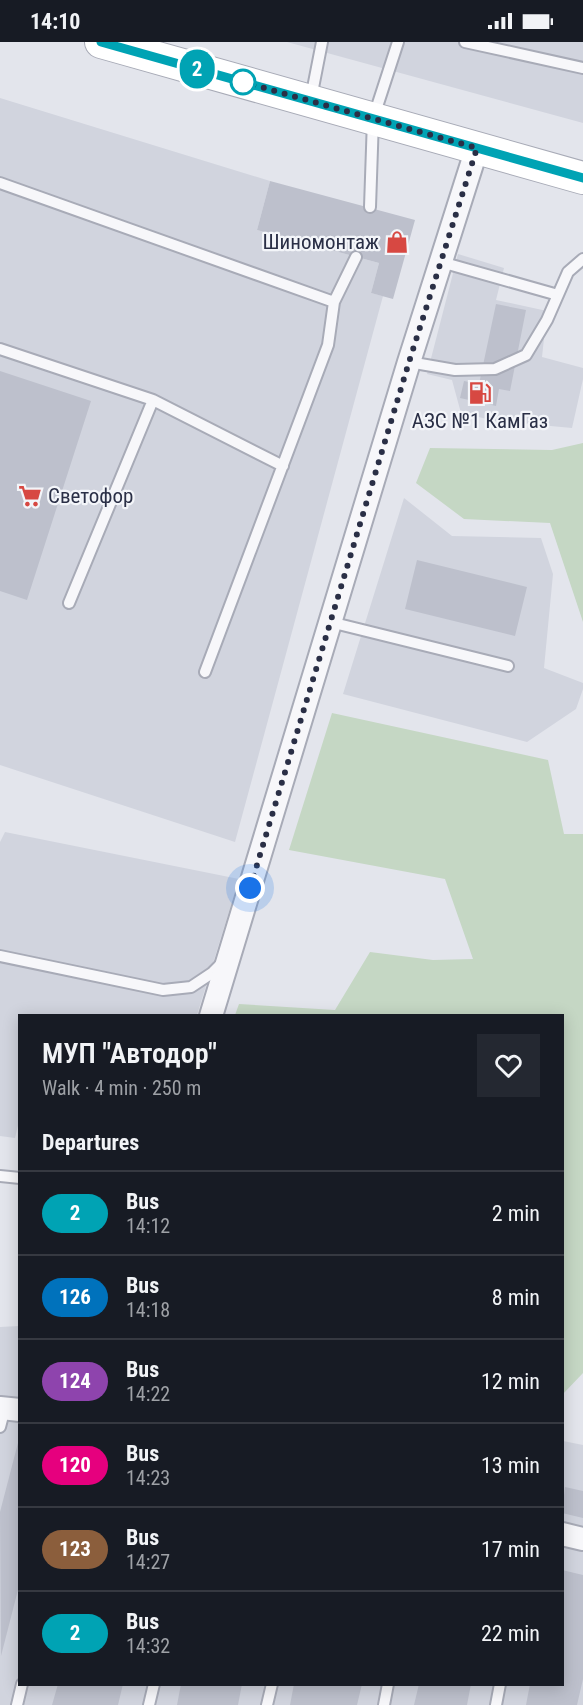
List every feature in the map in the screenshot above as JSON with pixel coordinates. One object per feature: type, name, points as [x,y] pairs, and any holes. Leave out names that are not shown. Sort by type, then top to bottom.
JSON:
[{"type":"main road","points":[[101,42],[583,178]]},
{"type":"street","points":[[213,1014],[409,362],[477,148]]},
{"type":"street","points":[[564,1534],[583,1539]]},
{"type":"lane","points":[[310,101],[322,42]]},
{"type":"lane","points":[[370,207],[373,119],[398,42]]},
{"type":"lane","points":[[465,42],[583,68]]},
{"type":"lane","points":[[0,183],[334,302]]},
{"type":"lane","points":[[205,672],[328,345],[334,302],[356,257]]},
{"type":"lane","points":[[409,362],[455,370],[495,369],[526,355],[547,320],[568,272],[583,259]]},
{"type":"lane","points":[[441,262],[558,295]]},
{"type":"lane","points":[[0,349],[153,400],[283,466]]},
{"type":"lane","points":[[69,603],[153,400]]},
{"type":"lane","points":[[330,622],[508,666]]},
{"type":"lane","points":[[0,956],[163,990],[191,987],[212,974],[230,955]]},
{"type":"lane","points":[[0,1176],[18,1178]]},
{"type":"lane","points":[[17,1705],[22,1686]]},
{"type":"lane","points":[[148,1705],[153,1686]]},
{"type":"lane","points":[[267,1705],[272,1686]]},
{"type":"lane","points":[[384,1705],[388,1686]]},
{"type":"lane","points":[[496,1705],[500,1686]]},
{"type":"shaded area","points":[[287,42],[583,42],[583,123]]},
{"type":"shaded area","points":[[0,98],[270,181],[257,230],[379,263],[371,293],[383,296],[235,842],[0,765]]},
{"type":"shaded area","points":[[458,254],[504,268],[496,300],[547,311],[542,357],[583,368],[583,379],[572,428],[496,421],[461,413],[452,380],[427,374]]},
{"type":"shaded area","points":[[404,498],[452,536],[541,538],[553,574],[544,668],[583,683],[583,689],[576,709],[527,742],[343,694]]},
{"type":"shaded area","points":[[5,832],[239,879],[197,1014],[18,1014],[18,1125],[15,1138],[0,1136],[0,842]]},
{"type":"shaded area","points":[[18,1326],[18,1686],[564,1686],[564,1441],[583,1445],[583,1705],[0,1705],[0,1327]]},
{"type":"green space","points":[[583,443],[583,622],[550,523],[464,519],[416,483],[430,448],[552,450]]},
{"type":"green space","points":[[332,713],[548,760],[564,834],[583,834],[583,1373],[564,1393],[564,1014],[235,1014],[239,1004],[335,1010],[370,952],[433,960],[473,959],[445,879],[289,850]]},
{"type":"building","points":[[270,181],[415,220],[393,299],[371,293],[379,263],[257,230]]},
{"type":"building","points":[[496,304],[526,310],[510,391],[499,389],[496,406],[460,398],[464,381],[479,384]]},
{"type":"building","name":"Светофор","points":[[0,371],[91,401],[27,600],[0,591]]},
{"type":"building","points":[[417,560],[527,587],[515,636],[405,609]]},
{"type":"building","points":[[18,1443],[18,1590],[1,1656],[0,1512]]},
{"type":"building","points":[[565,1487],[583,1491],[583,1518],[564,1513]]},
{"type":"building","points":[[564,1570],[583,1575],[583,1679],[577,1705],[526,1705],[530,1686],[564,1686]]},
{"type":"building","points":[[57,1686],[123,1686],[118,1705],[52,1705]]},
{"type":"building","points":[[181,1686],[242,1686],[238,1705],[177,1705]]},
{"type":"building","points":[[294,1686],[362,1686],[357,1705],[290,1705]]},
{"type":"building","points":[[419,1686],[471,1686],[467,1705],[414,1705]]},
{"type":"bus line","name":"2","points":[[101,42],[583,178]]},
{"type":"place","name":"Шиномонтаж","points":[[397,242]]},
{"type":"place","name":"АЗС №1 КамГаз","points":[[480,393]]},
{"type":"place","name":"Светофор","points":[[30,496]]},
{"type":"route","points":[[243,82],[477,148],[409,362],[250,888]]}]
